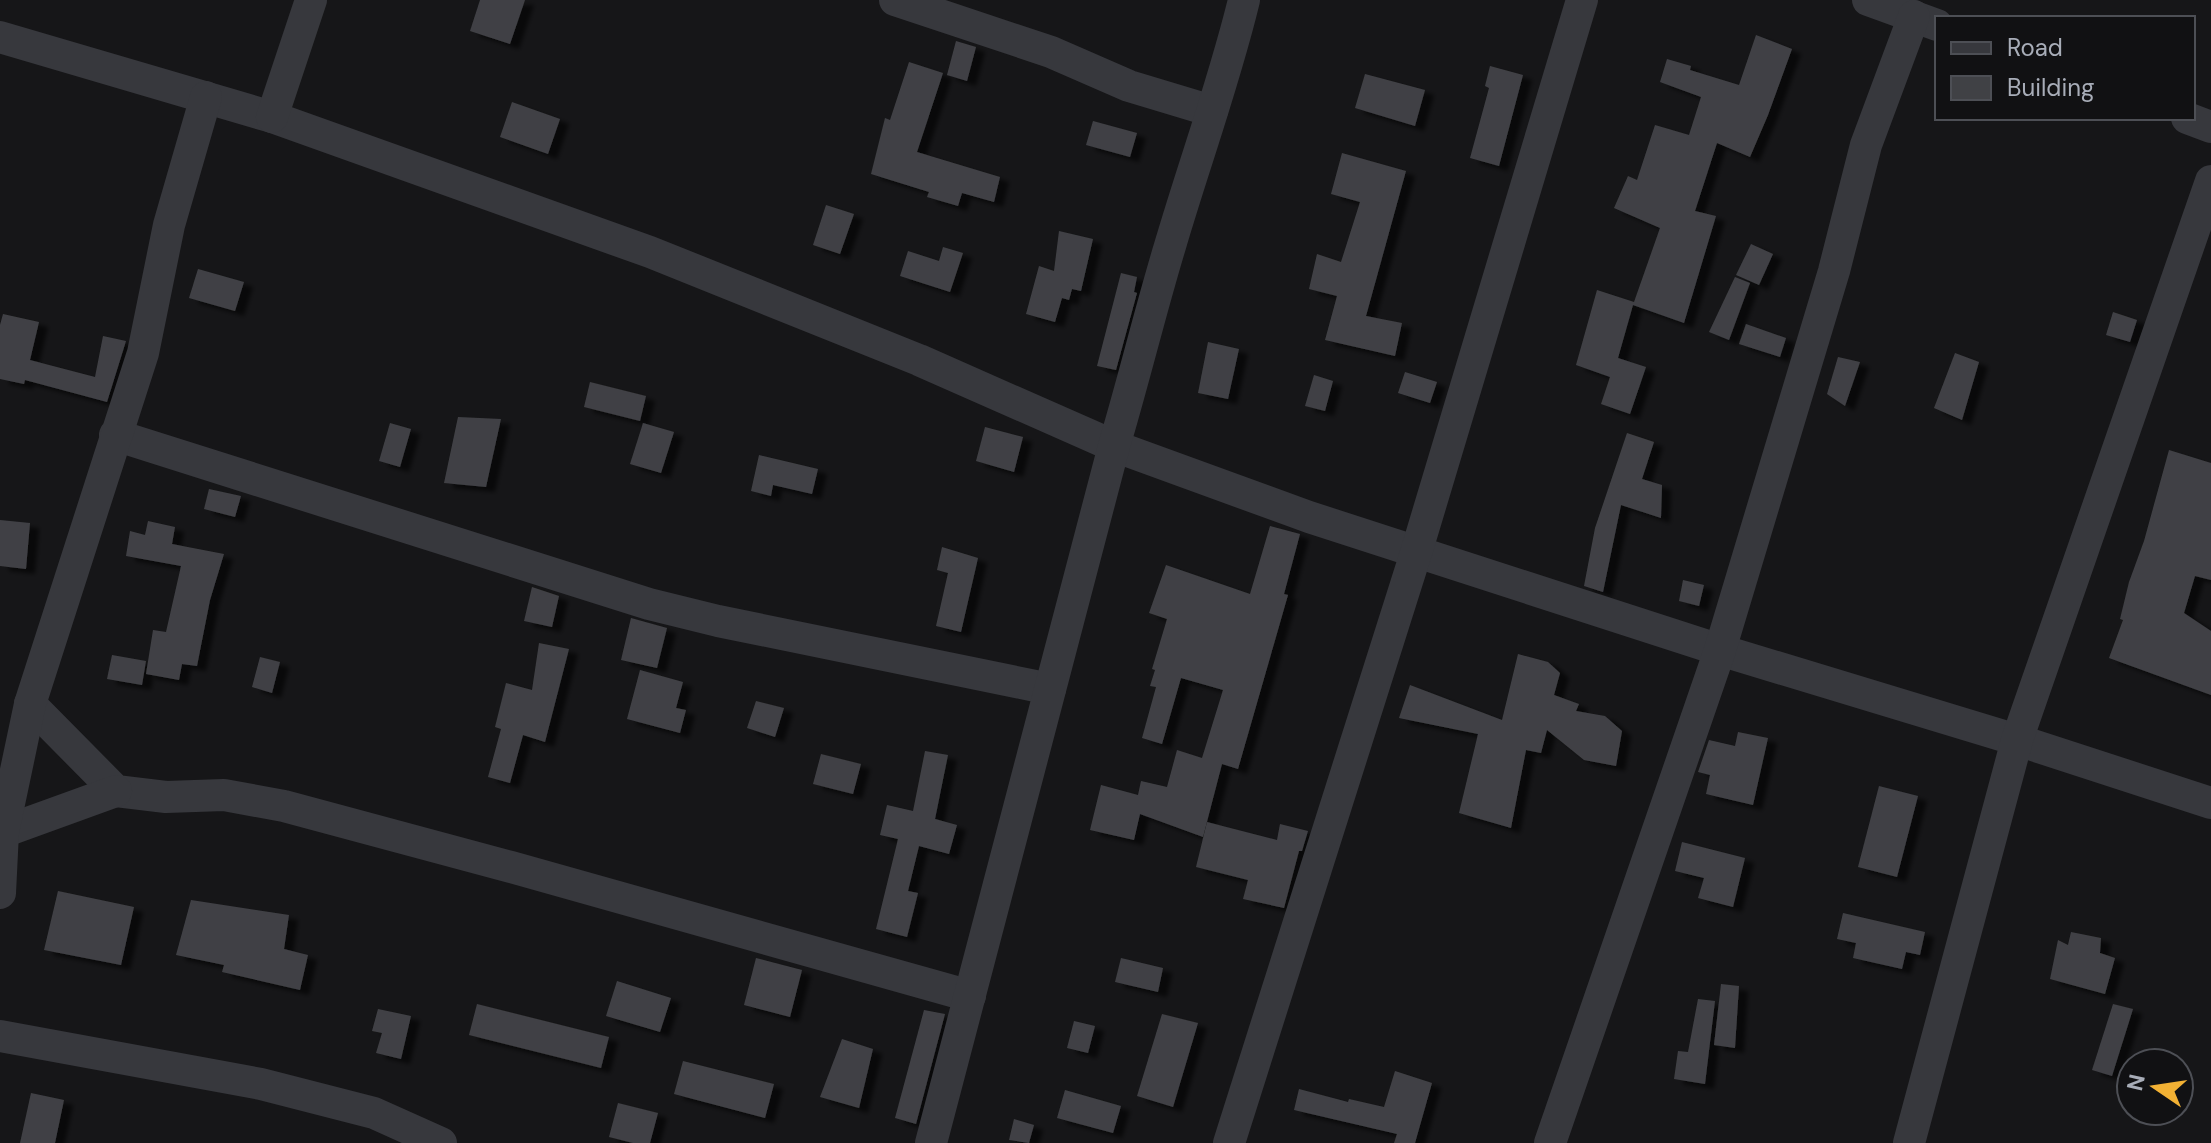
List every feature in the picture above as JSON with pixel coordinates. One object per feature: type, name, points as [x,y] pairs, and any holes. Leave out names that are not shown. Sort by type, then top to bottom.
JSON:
[{"type":"street","points":[[272,117],[311,0]]},
{"type":"street","points":[[895,0],[1051,52],[1129,86],[1212,111]]},
{"type":"street","points":[[931,1143],[1114,446],[1244,0]]},
{"type":"street","points":[[1229,1143],[1416,553],[1582,0]]},
{"type":"street","points":[[1550,1143],[1720,650],[1834,271],[1866,145],[1926,21],[1868,0]]},
{"type":"street","points":[[0,37],[272,117],[650,252],[919,360],[1114,446],[1309,517],[1720,650],[2017,740],[2211,803]]},
{"type":"street","points":[[0,893],[3,832],[30,704],[143,353],[169,225],[206,97]]},
{"type":"street","points":[[1909,1143],[2017,740],[2211,181]]},
{"type":"street","points":[[115,435],[649,604],[1050,689]]},
{"type":"street","points":[[30,704],[116,791]]},
{"type":"street","points":[[3,832],[116,791],[166,797],[224,795],[284,806],[511,867],[970,996]]},
{"type":"street","points":[[0,1036],[261,1084],[374,1113],[441,1143]]},
{"type":"building","points":[[480,0],[525,0],[510,44],[470,31]]},
{"type":"building","points":[[1756,35],[1792,49],[1750,157],[1717,143],[1695,211],[1716,216],[1684,323],[1633,305],[1618,358],[1646,367],[1630,414],[1601,404],[1610,377],[1576,365],[1597,290],[1634,302],[1660,228],[1614,208],[1628,176],[1637,180],[1655,125],[1689,135],[1701,97],[1660,82],[1667,59],[1691,66],[1690,70],[1739,85]]},
{"type":"building","points":[[956,41],[976,47],[967,81],[947,75]]},
{"type":"building","points":[[909,62],[943,73],[917,152],[1000,177],[994,202],[962,193],[958,206],[927,197],[929,192],[871,174],[885,118],[890,120]]},
{"type":"building","points":[[1490,66],[1523,75],[1499,166],[1470,158],[1489,88],[1485,86]]},
{"type":"building","points":[[1365,74],[1425,90],[1415,126],[1355,108]]},
{"type":"building","points":[[512,102],[560,119],[548,154],[500,137]]},
{"type":"building","points":[[1093,121],[1137,133],[1130,157],[1086,145]]},
{"type":"building","points":[[1342,153],[1406,171],[1366,316],[1402,323],[1395,356],[1325,340],[1337,296],[1309,289],[1317,254],[1341,262],[1360,202],[1331,194]]},
{"type":"building","points":[[826,205],[854,214],[840,254],[813,245]]},
{"type":"building","points":[[1059,231],[1093,239],[1081,291],[1072,289],[1069,300],[1062,298],[1055,322],[1026,314],[1039,266],[1054,271]]},
{"type":"building","points":[[1751,244],[1773,254],[1759,285],[1736,275]]},
{"type":"building","points":[[943,247],[963,253],[950,292],[900,276],[908,251],[939,261]]},
{"type":"building","points":[[198,269],[244,282],[235,311],[189,298]]},
{"type":"building","points":[[1121,273],[1137,277],[1134,292],[1137,293],[1116,370],[1097,366]]},
{"type":"building","points":[[1735,277],[1750,283],[1729,340],[1709,332]]},
{"type":"building","points":[[2113,312],[2137,320],[2130,342],[2106,335]]},
{"type":"building","points":[[3,314],[39,322],[30,360],[95,377],[103,336],[126,341],[107,402],[25,380],[24,384],[0,379],[0,325]]},
{"type":"building","points":[[1746,324],[1786,338],[1780,357],[1739,344]]},
{"type":"building","points":[[1208,342],[1239,349],[1228,399],[1198,393]]},
{"type":"building","points":[[1955,353],[1979,362],[1962,420],[1934,408]]},
{"type":"building","points":[[1838,357],[1860,362],[1845,406],[1827,394]]},
{"type":"building","points":[[1405,372],[1437,382],[1430,403],[1398,393]]},
{"type":"building","points":[[1314,375],[1333,381],[1325,411],[1305,406]]},
{"type":"building","points":[[590,382],[646,396],[640,421],[584,407]]},
{"type":"building","points":[[458,417],[501,419],[486,487],[444,483]]},
{"type":"building","points":[[390,423],[411,429],[400,467],[379,461]]},
{"type":"building","points":[[643,423],[674,432],[661,473],[630,464]]},
{"type":"building","points":[[985,427],[1023,437],[1014,472],[976,461]]},
{"type":"building","points":[[1627,433],[1654,442],[1642,479],[1662,485],[1661,518],[1621,505],[1603,592],[1584,586],[1595,528]]},
{"type":"building","points":[[2169,450],[2211,463],[2211,580],[2195,576],[2184,613],[2211,631],[2211,695],[2109,658],[2123,620],[2120,619],[2129,582],[2144,541]]},
{"type":"building","points":[[759,455],[818,469],[812,494],[773,485],[771,496],[751,491]]},
{"type":"building","points":[[209,489],[241,496],[235,517],[204,509]]},
{"type":"building","points":[[0,520],[30,523],[26,569],[0,566]]},
{"type":"building","points":[[148,521],[175,527],[172,544],[224,554],[210,600],[197,666],[182,664],[179,680],[146,674],[153,630],[166,632],[181,566],[126,556],[130,531],[145,535]]},
{"type":"building","points":[[1270,526],[1300,534],[1284,594],[1288,595],[1238,769],[1222,764],[1203,837],[1140,814],[1134,840],[1090,830],[1101,785],[1138,795],[1141,781],[1167,787],[1177,750],[1202,758],[1223,690],[1181,678],[1162,744],[1142,738],[1156,687],[1150,686],[1155,670],[1152,669],[1167,619],[1149,613],[1166,565],[1250,594]]},
{"type":"building","points":[[942,547],[978,558],[961,632],[936,626],[948,573],[937,570]]},
{"type":"building","points":[[1683,580],[1704,585],[1699,606],[1679,601]]},
{"type":"building","points":[[532,587],[559,596],[552,627],[524,621]]},
{"type":"building","points":[[631,618],[667,628],[657,668],[621,660]]},
{"type":"building","points":[[539,643],[569,649],[545,742],[523,735],[510,783],[488,777],[501,729],[495,727],[506,683],[532,690]]},
{"type":"building","points":[[1518,654],[1548,662],[1560,673],[1554,695],[1579,704],[1576,711],[1605,716],[1622,731],[1616,766],[1584,760],[1547,730],[1541,753],[1526,750],[1511,828],[1459,813],[1478,734],[1399,718],[1410,685],[1502,720]]},
{"type":"building","points":[[112,655],[146,661],[142,685],[107,679]]},
{"type":"building","points":[[260,657],[280,662],[272,693],[252,687]]},
{"type":"building","points":[[640,670],[683,682],[676,708],[686,710],[680,733],[627,719]]},
{"type":"building","points":[[756,701],[784,708],[775,737],[747,728]]},
{"type":"building","points":[[1738,732],[1768,738],[1753,805],[1706,794],[1710,775],[1698,772],[1709,740],[1735,746]]},
{"type":"building","points":[[925,751],[948,755],[935,819],[957,825],[949,854],[919,846],[908,891],[918,893],[907,937],[876,929],[898,839],[880,835],[887,805],[913,811]]},
{"type":"building","points":[[821,754],[861,764],[853,794],[813,784]]},
{"type":"building","points":[[1879,786],[1918,796],[1897,877],[1858,867]]},
{"type":"building","points":[[1207,822],[1277,840],[1280,824],[1308,831],[1302,851],[1299,851],[1284,908],[1243,899],[1248,880],[1196,867]]},
{"type":"building","points":[[1682,842],[1745,858],[1733,907],[1698,898],[1704,878],[1675,871]]},
{"type":"building","points":[[58,891],[134,907],[121,965],[44,950]]},
{"type":"building","points":[[191,900],[289,915],[284,949],[308,955],[300,990],[222,972],[224,965],[176,955]]},
{"type":"building","points":[[1843,913],[1925,932],[1920,955],[1906,952],[1902,969],[1853,958],[1856,943],[1837,939]]},
{"type":"building","points":[[2071,932],[2101,938],[2100,953],[2115,958],[2105,994],[2050,979],[2058,940],[2068,945]]},
{"type":"building","points":[[756,958],[802,970],[790,1017],[744,1005]]},
{"type":"building","points":[[1121,958],[1163,968],[1158,992],[1115,982]]},
{"type":"building","points":[[617,981],[671,998],[660,1032],[606,1016]]},
{"type":"building","points":[[1721,984],[1739,986],[1735,1048],[1714,1045]]},
{"type":"building","points":[[1698,999],[1715,1001],[1705,1084],[1674,1079],[1678,1051],[1688,1052]]},
{"type":"building","points":[[477,1004],[609,1037],[601,1068],[469,1035]]},
{"type":"building","points":[[2113,1004],[2133,1009],[2121,1047],[2115,1047],[2112,1076],[2092,1070]]},
{"type":"building","points":[[378,1009],[411,1016],[401,1059],[376,1053],[382,1033],[372,1031]]},
{"type":"building","points":[[924,1010],[945,1014],[916,1124],[895,1118]]},
{"type":"building","points":[[1162,1014],[1198,1023],[1173,1107],[1137,1096]]},
{"type":"building","points":[[1074,1021],[1095,1026],[1088,1053],[1067,1048]]},
{"type":"building","points":[[842,1039],[873,1049],[859,1108],[820,1097]]},
{"type":"building","points":[[683,1061],[774,1084],[765,1118],[674,1094]]},
{"type":"building","points":[[1395,1071],[1432,1083],[1415,1143],[1394,1143],[1397,1134],[1294,1110],[1299,1089],[1348,1102],[1349,1099],[1384,1107]]},
{"type":"building","points":[[1065,1090],[1121,1106],[1113,1133],[1057,1118]]},
{"type":"building","points":[[31,1093],[64,1100],[55,1143],[20,1143]]},
{"type":"building","points":[[618,1103],[658,1113],[650,1143],[633,1143],[609,1137]]},
{"type":"building","points":[[1014,1119],[1034,1125],[1029,1143],[1009,1140]]}]
